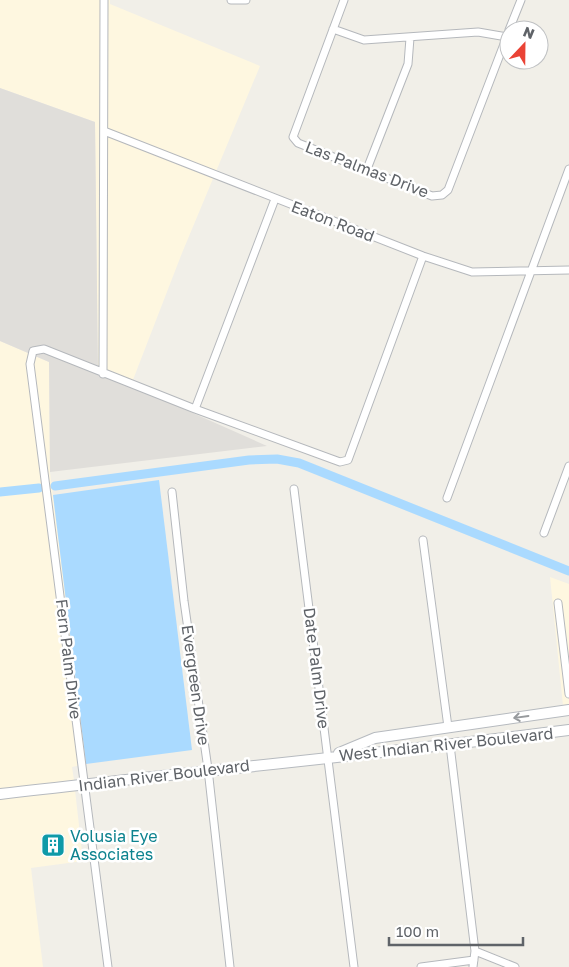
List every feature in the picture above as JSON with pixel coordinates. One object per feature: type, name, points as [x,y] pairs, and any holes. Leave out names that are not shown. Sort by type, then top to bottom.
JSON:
[{"type":"main road","name":"West Indian River Boulevard","points":[[329,757],[375,738],[569,710]]},
{"type":"main road","name":"West Indian River Boulevard","points":[[329,757],[450,745],[569,730]]},
{"type":"main road","name":"Indian River Boulevard","points":[[0,794],[329,757]]},
{"type":"street","points":[[104,0],[103,374],[340,462],[348,460],[423,256]]},
{"type":"street","points":[[232,0],[246,0]]},
{"type":"street","name":"Las Palmas Drive","points":[[344,0],[293,137],[298,143],[432,196],[442,195],[448,190],[499,57]]},
{"type":"street","name":"Las Palmas Drive","points":[[513,20],[521,0]]},
{"type":"street","points":[[333,29],[364,40],[478,32],[499,33]]},
{"type":"street","points":[[367,169],[408,64],[410,38]]},
{"type":"street","name":"Eaton Road","points":[[104,131],[423,256],[472,272],[569,270]]},
{"type":"street","points":[[447,498],[569,169]]},
{"type":"street","points":[[195,409],[275,198]]},
{"type":"street","name":"Fern Palm Drive","points":[[103,374],[44,349],[33,351],[30,364],[108,967]]},
{"type":"street","points":[[544,533],[569,466]]},
{"type":"street","name":"Date Palm Drive","points":[[294,489],[354,967]]},
{"type":"street","name":"Evergreen Drive","points":[[172,492],[184,601],[208,770],[230,967]]},
{"type":"street","points":[[423,540],[448,727]]},
{"type":"street","points":[[558,603],[569,694]]},
{"type":"street","points":[[421,967],[474,963],[475,951],[450,745]]},
{"type":"street","points":[[475,951],[515,967]]},
{"type":"shaded area","points":[[0,0],[110,0],[110,4],[260,66],[182,253],[131,385],[98,371],[95,122],[0,88]]},
{"type":"shaded area","points":[[0,88],[95,122],[98,371],[267,446],[50,472],[49,362],[0,341]]},
{"type":"shaded area","points":[[0,341],[49,362],[50,472],[86,764],[72,767],[74,780],[0,789]]},
{"type":"shaded area","points":[[550,577],[569,584],[569,705],[563,706]]},
{"type":"shaded area","points":[[75,790],[83,861],[31,868],[43,967],[0,967],[0,799]]},
{"type":"water","points":[[159,480],[192,750],[86,764],[53,495]]},
{"type":"waterway","points":[[55,486],[249,460],[277,459],[299,463],[569,571]]},
{"type":"waterway","points":[[0,492],[39,488]]},
{"type":"place","name":"Volusia Eye Associates","points":[[53,845]]}]
